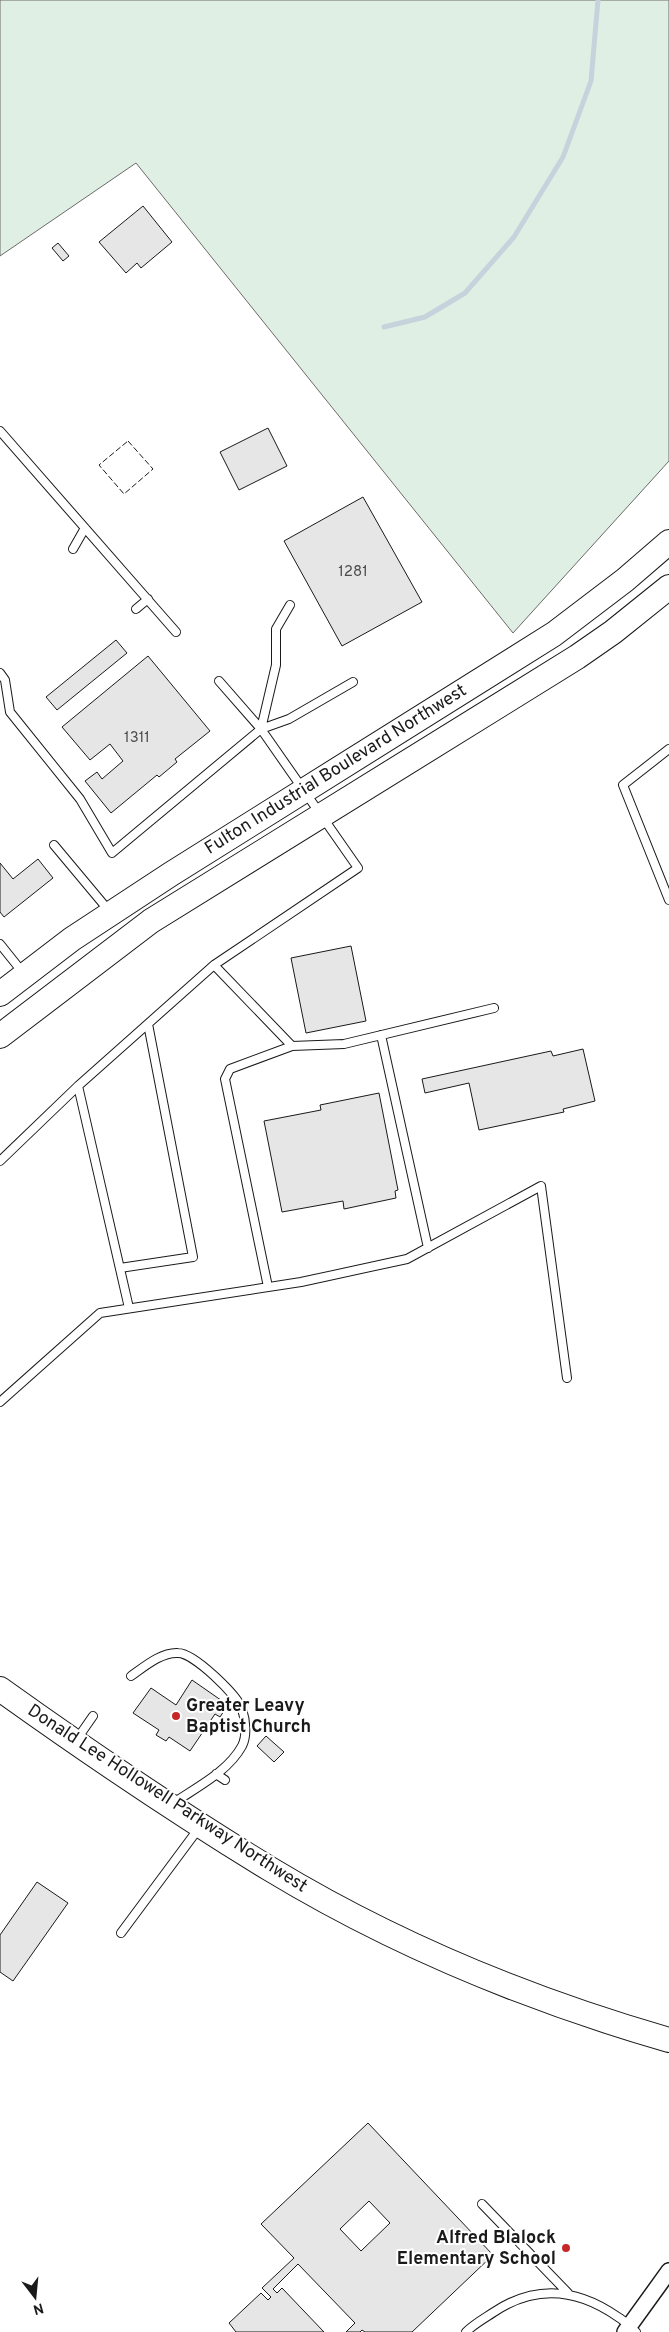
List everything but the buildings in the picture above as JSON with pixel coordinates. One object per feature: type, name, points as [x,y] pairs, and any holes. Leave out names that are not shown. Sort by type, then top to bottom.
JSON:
[{"type":"main road","name":"Fulton Industrial Boulevard Northwest","points":[[0,994],[72,938],[554,634],[625,580],[669,542]]},
{"type":"main road","name":"Fulton Industrial Boulevard Northwest","points":[[0,1036],[152,921],[577,657],[669,587]]},
{"type":"main road","name":"Donald Lee Hollowell Parkway Northwest","points":[[0,1689],[75,1742],[271,1870],[354,1915],[461,1967],[569,2009],[669,2040]]},
{"type":"street","points":[[630,2330],[669,2271]]},
{"type":"lane","points":[[0,431],[176,632]]},
{"type":"lane","points":[[73,549],[85,528]]},
{"type":"lane","points":[[136,609],[148,599]]},
{"type":"lane","points":[[261,729],[276,665],[276,630],[290,605]]},
{"type":"lane","points":[[0,673],[5,680],[10,712],[80,799],[112,853],[261,729],[289,719],[353,682]]},
{"type":"lane","points":[[0,1161],[78,1086],[214,965],[358,868],[261,729],[220,681]]},
{"type":"lane","points":[[669,749],[623,785],[669,900]]},
{"type":"lane","points":[[54,844],[111,913]]},
{"type":"lane","points":[[0,944],[25,975]]},
{"type":"lane","points":[[214,965],[292,1046]]},
{"type":"lane","points":[[268,1287],[225,1079],[230,1069],[292,1046],[344,1044],[494,1008]]},
{"type":"lane","points":[[120,1268],[193,1257],[148,1024]]},
{"type":"lane","points":[[381,1035],[428,1248]]},
{"type":"lane","points":[[78,1086],[129,1308]]},
{"type":"lane","points":[[0,1402],[100,1313],[268,1287],[408,1259],[541,1186],[567,1378]]},
{"type":"lane","points":[[132,1676],[166,1655],[179,1653],[191,1657],[214,1675],[242,1708],[246,1737],[241,1748],[216,1774],[170,1805]]},
{"type":"lane","points":[[75,1742],[93,1716]]},
{"type":"lane","points":[[241,1748],[248,1754]]},
{"type":"lane","points":[[216,1774],[225,1780]]},
{"type":"lane","points":[[121,1932],[201,1825]]},
{"type":"lane","points":[[482,2204],[568,2293],[619,2317],[630,2330]]},
{"type":"lane","points":[[466,2332],[504,2305],[524,2297],[548,2292],[568,2293]]},
{"type":"green space","points":[[0,0],[669,0],[669,461],[513,633],[136,163],[0,256]]},
{"type":"waterway","points":[[384,327],[425,317],[465,293],[514,237],[563,157],[591,81],[598,0]]},
{"type":"fence","points":[[128,441],[153,469],[124,494],[99,465],[128,441]]},
{"type":"place","name":"Greater Leavy Baptist Church","points":[[176,1716]]},
{"type":"place","name":"Alfred Blalock Elementary School","points":[[566,2248]]}]
